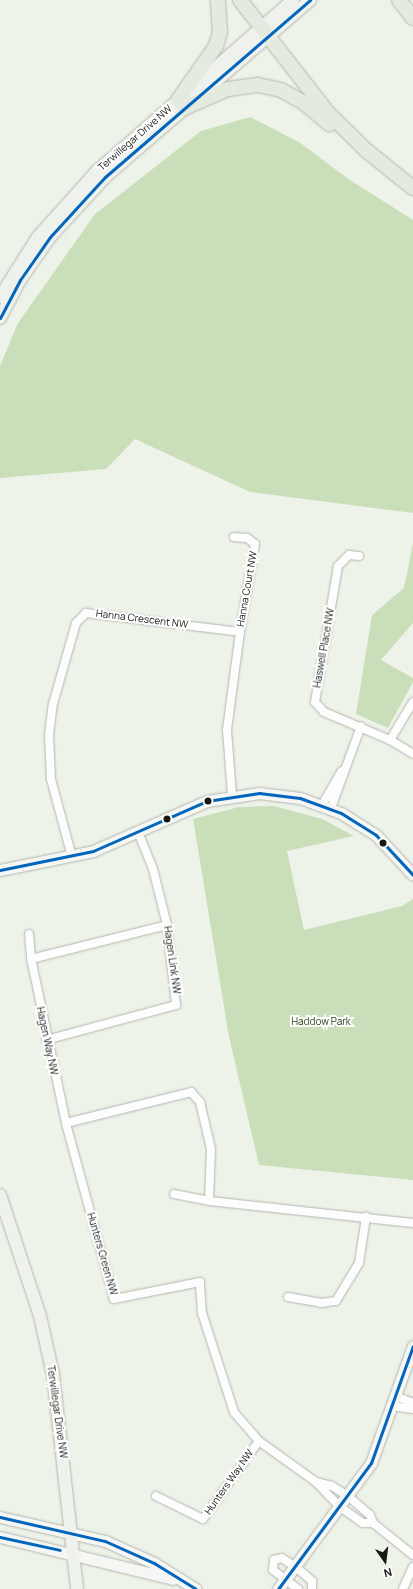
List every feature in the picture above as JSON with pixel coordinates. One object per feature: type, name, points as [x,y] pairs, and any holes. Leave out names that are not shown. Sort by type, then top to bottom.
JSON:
[{"type":"highway","points":[[181,104],[216,46],[220,32],[218,0]]},
{"type":"highway","points":[[240,0],[264,32],[346,132],[413,188]]},
{"type":"highway","points":[[399,0],[413,18]]},
{"type":"highway","points":[[181,104],[228,89],[258,85],[281,90],[304,103],[330,125],[346,132]]},
{"type":"main road","name":"Terwillegar Drive NW","points":[[264,32],[293,0]]},
{"type":"main road","name":"Terwillegar Drive NW","points":[[0,297],[38,237],[97,171],[181,104],[264,32],[310,0]]},
{"type":"main road","name":"Terwillegar Drive NW","points":[[0,318],[20,280],[76,206],[181,104]]},
{"type":"main road","name":"Terwillegar Drive NW","points":[[0,1195],[40,1316],[53,1374],[72,1533],[77,1589]]},
{"type":"street","name":"Hanna Court NW","points":[[234,537],[247,538],[255,544],[240,632]]},
{"type":"street","name":"Haswell Place NW","points":[[359,556],[349,555],[338,566],[315,702],[324,712],[361,726]]},
{"type":"street","name":"Hanna Crescent NW","points":[[72,857],[51,779],[49,735],[53,704],[78,619],[92,613],[240,632]]},
{"type":"street","points":[[232,795],[227,730],[240,632]]},
{"type":"street","points":[[390,740],[413,702]]},
{"type":"street","points":[[326,806],[361,726],[390,740],[413,754]]},
{"type":"street","points":[[0,870],[72,857],[138,832],[195,804],[232,795],[280,795],[326,806],[376,835],[413,875]]},
{"type":"street","name":"Hagen Link NW","points":[[46,1040],[174,1007],[178,997],[167,925],[153,869],[138,832]]},
{"type":"street","points":[[31,959],[167,925]]},
{"type":"street","name":"Hagen Way NW","points":[[29,934],[31,959],[46,1040],[66,1123]]},
{"type":"street","points":[[66,1123],[194,1093],[200,1102],[213,1158],[209,1201]]},
{"type":"street","name":"Hunters Green NW","points":[[66,1123],[114,1299],[200,1282],[202,1313],[226,1394],[234,1412],[259,1440],[316,1482],[340,1507],[363,1523],[373,1523],[370,1515],[348,1496],[332,1486],[316,1482]]},
{"type":"street","points":[[174,1194],[209,1201],[413,1223]]},
{"type":"street","points":[[288,1297],[321,1303],[336,1301],[359,1263],[366,1217]]},
{"type":"street","points":[[283,1586],[371,1463],[413,1346]]},
{"type":"street","points":[[393,1401],[413,1403]]},
{"type":"street","points":[[393,1401],[413,1409]]},
{"type":"street","name":"Hunters Way NW","points":[[156,1496],[203,1519],[259,1440]]},
{"type":"street","points":[[0,1517],[72,1533],[123,1548],[196,1589]]},
{"type":"street","points":[[373,1523],[413,1555]]},
{"type":"street","points":[[0,1537],[74,1553],[180,1581]]},
{"type":"street","points":[[298,1589],[283,1586],[273,1570],[274,1560],[282,1558],[297,1568],[312,1581],[312,1589]]},
{"type":"street","points":[[403,1589],[412,1571]]},
{"type":"green space","points":[[250,117],[299,142],[347,178],[413,220],[413,513],[250,492],[135,439],[106,469],[0,478],[0,366],[18,323],[95,214],[201,131]]},
{"type":"green space","points":[[413,543],[413,623],[381,660],[413,678],[413,682],[388,728],[356,714],[372,615],[404,588]]},
{"type":"green space","name":"Haddow Park","points":[[274,806],[322,819],[354,836],[287,851],[304,930],[402,906],[413,899],[413,1180],[259,1165],[229,1037],[193,819],[239,807]]},
{"type":"transit line","points":[[0,318],[20,280],[50,237],[105,177],[310,0]]},
{"type":"transit line","points":[[0,870],[93,851],[207,801],[259,793],[300,798],[341,813],[376,835],[413,875]]},
{"type":"transit line","points":[[278,1589],[371,1463],[413,1346]]},
{"type":"transit line","points":[[0,1517],[105,1541],[154,1563],[196,1589]]},
{"type":"transit line","points":[[0,1537],[60,1550]]}]
